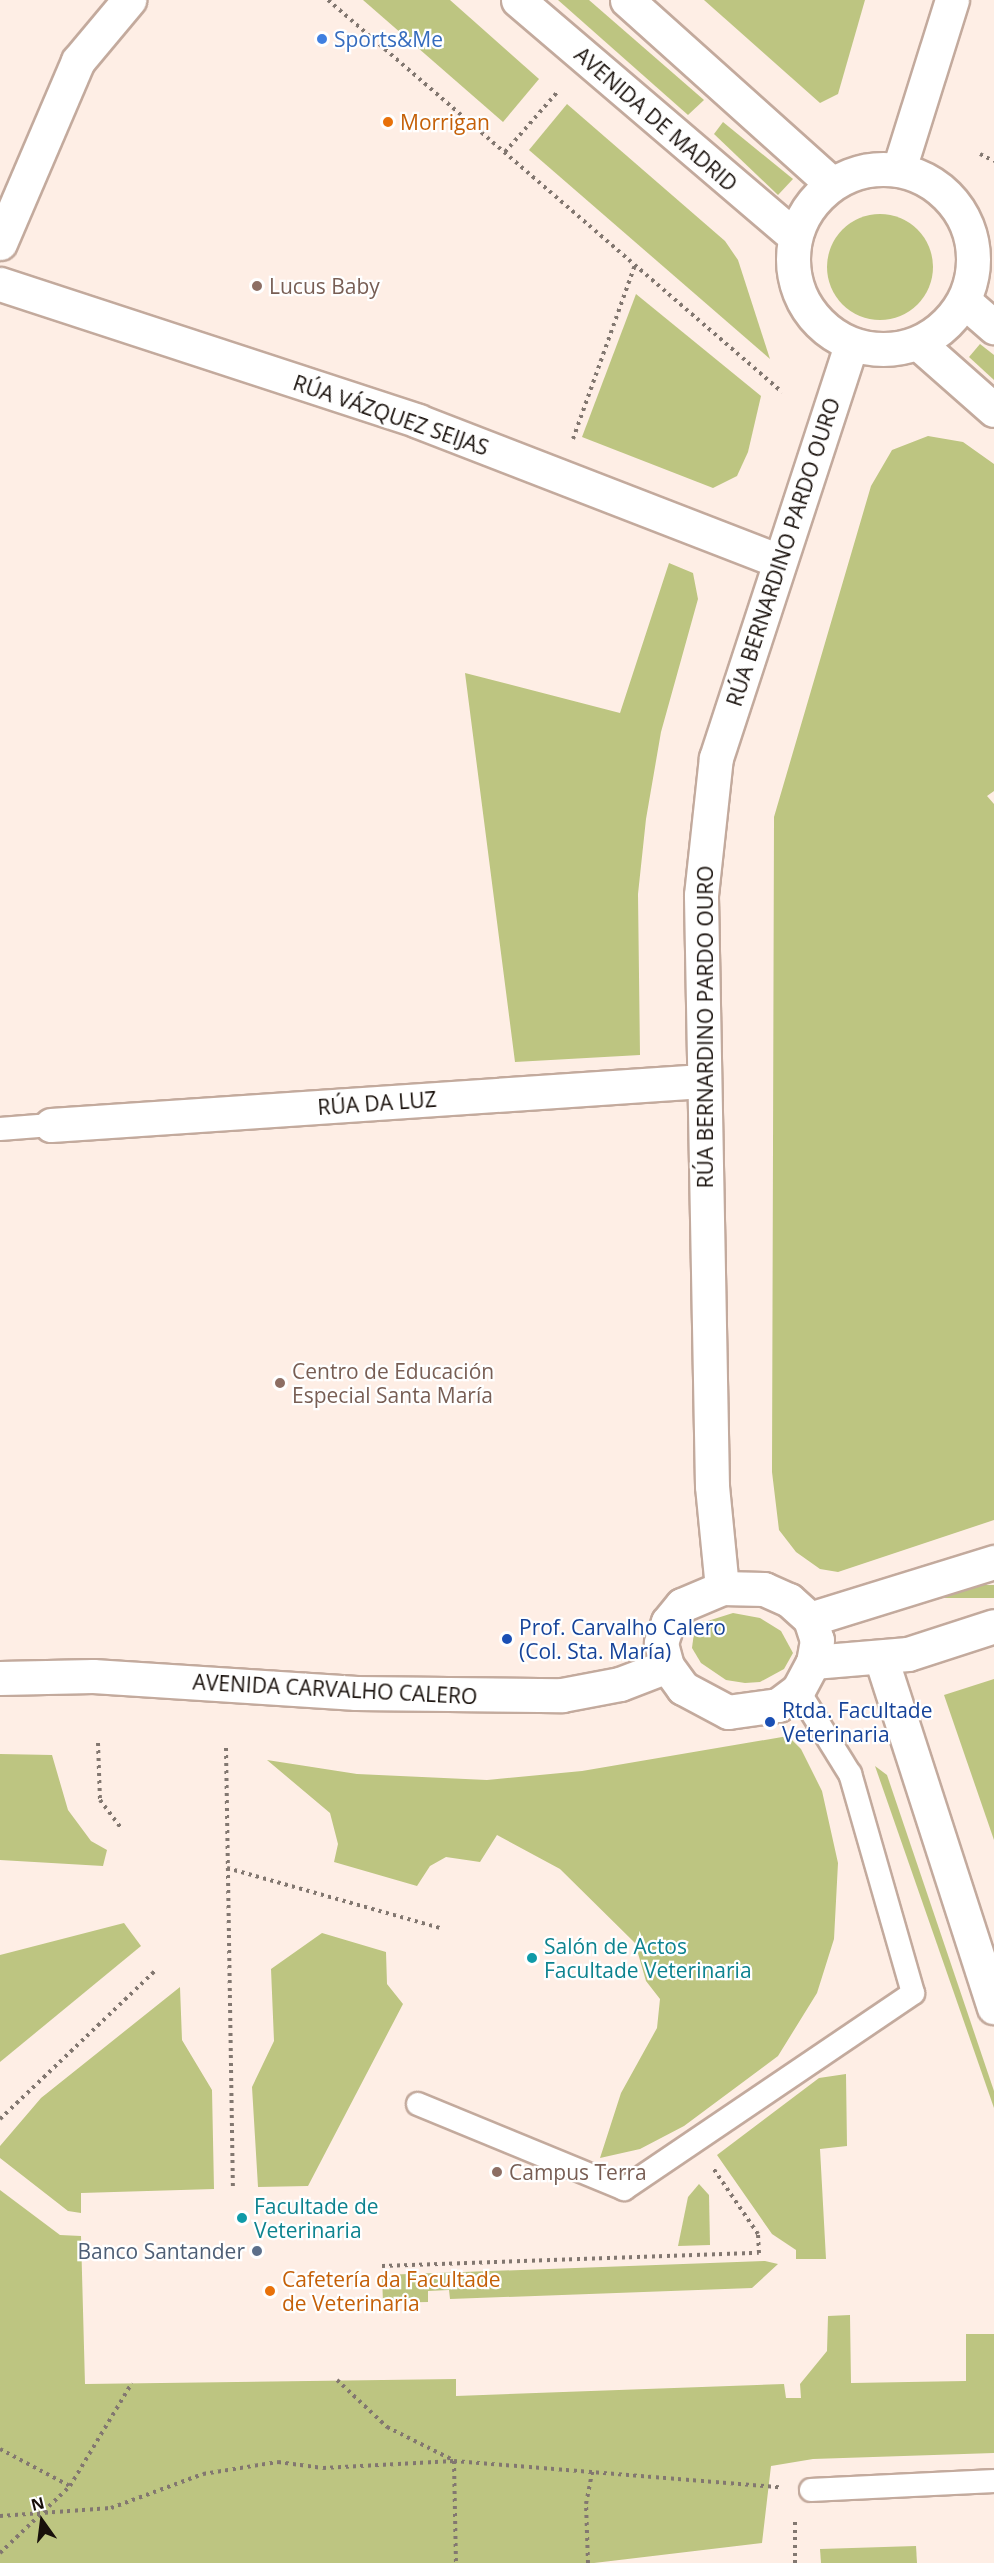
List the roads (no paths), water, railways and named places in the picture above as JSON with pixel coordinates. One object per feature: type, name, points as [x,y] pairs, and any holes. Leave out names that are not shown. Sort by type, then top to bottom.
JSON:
[{"type":"street","points":[[0,243],[78,61],[129,0]]},
{"type":"street","name":"AVENIDA DE MADRID","points":[[518,0],[794,236]]},
{"type":"street","points":[[627,0],[832,184]]},
{"type":"street","points":[[899,170],[952,0]]},
{"type":"street","points":[[872,169],[899,170],[928,181],[955,204],[970,232],[974,258],[964,301],[944,326],[918,343],[884,350],[851,344],[831,334],[808,312],[793,274],[794,236],[806,209],[832,184],[872,169]]},
{"type":"street","name":"RÚA VÁZQUEZ SEIJAS","points":[[0,284],[418,421],[777,560]]},
{"type":"street","points":[[964,301],[994,327]]},
{"type":"street","points":[[918,343],[994,410]]},
{"type":"street","name":"RÚA BERNARDINO PARDO OURO","points":[[722,1588],[712,1486],[701,895],[716,758],[777,560],[851,344]]},
{"type":"street","name":"RÚA DA LUZ","points":[[51,1125],[703,1081]]},
{"type":"street","points":[[810,1619],[994,1562]]},
{"type":"street","points":[[722,1588],[764,1589],[789,1600],[810,1619],[817,1640],[806,1676],[778,1705],[729,1712],[683,1688],[667,1666],[661,1643],[668,1622],[682,1605],[722,1588]]},
{"type":"street","points":[[806,1676],[881,1658],[994,1626]]},
{"type":"street","points":[[881,1658],[994,2007]]},
{"type":"street","name":"AVENIDA CARVALHO CALERO","points":[[0,1678],[93,1676],[368,1694],[562,1695],[620,1684],[667,1666]]},
{"type":"lane","points":[[0,1129],[51,1125]]},
{"type":"lane","points":[[418,2104],[624,2189],[913,1994],[850,1774],[806,1676]]},
{"type":"lane","points":[[803,2489],[994,2481]]},
{"type":"place","name":"Sports&Me","points":[[322,39]]},
{"type":"place","name":"Morrigan","points":[[388,122]]},
{"type":"place","name":"Lucus Baby","points":[[257,286]]},
{"type":"place","name":"Centro de Educación Especial Santa María","points":[[280,1383]]},
{"type":"place","name":"Prof. Carvalho Calero (Col. Sta. María)","points":[[507,1639]]},
{"type":"place","name":"Rtda. Facultade Veterinaria","points":[[770,1722]]},
{"type":"place","name":"Salón de Actos Facultade Veterinaria","points":[[532,1958]]},
{"type":"place","name":"Campus Terra","points":[[497,2172]]},
{"type":"place","name":"Facultade de Veterinaria","points":[[242,2218]]},
{"type":"place","name":"Banco Santander","points":[[257,2251]]},
{"type":"place","name":"Cafetería da Facultade de Veterinaria","points":[[270,2291]]}]
